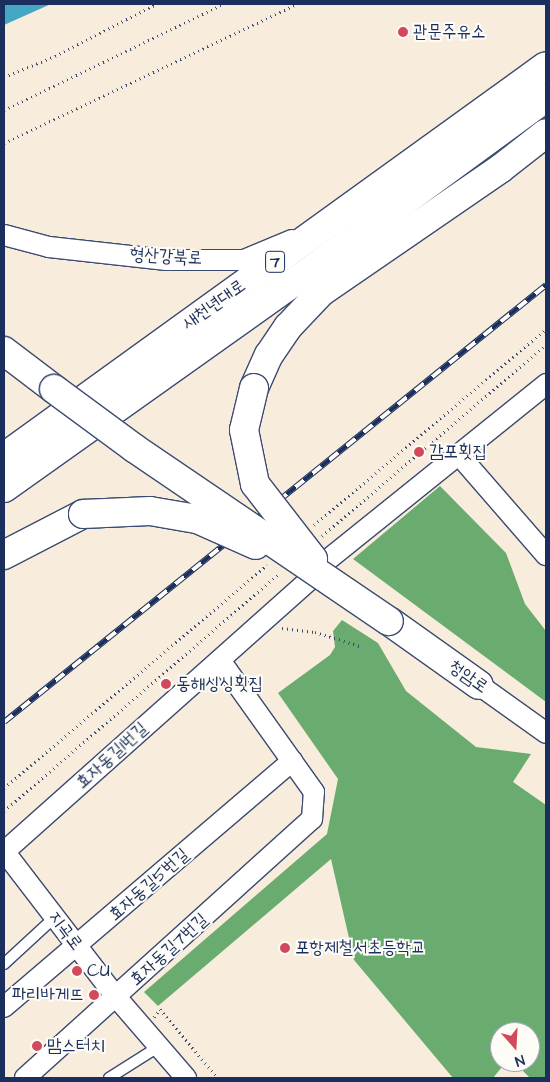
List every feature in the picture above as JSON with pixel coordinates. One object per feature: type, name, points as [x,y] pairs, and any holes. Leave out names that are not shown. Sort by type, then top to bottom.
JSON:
[{"type":"main road","name":"새천년대로","points":[[4,457],[546,66]]},
{"type":"main road","name":"새천년대로","points":[[4,488],[301,277],[546,98]]},
{"type":"main road","points":[[320,572],[255,484],[244,430],[254,388],[269,355],[288,326],[321,292],[500,170],[546,133]]},
{"type":"main road","points":[[4,351],[134,448],[320,572]]},
{"type":"main road","points":[[4,555],[83,514],[150,511],[197,519],[320,572]]},
{"type":"main road","name":"청암로","points":[[320,572],[479,685]]},
{"type":"street","name":"형산강북로","points":[[4,234],[49,247],[156,259],[244,260],[324,227]]},
{"type":"street","name":"효자동길1번길","points":[[4,852],[258,625],[546,384]]},
{"type":"street","points":[[459,455],[546,555]]},
{"type":"street","points":[[220,660],[292,761]]},
{"type":"street","name":"청암로","points":[[479,685],[546,733]]},
{"type":"street","name":"효자동길7번길","points":[[25,1078],[117,998],[312,819],[314,792],[292,761]]},
{"type":"street","name":"효자동길5번길","points":[[4,1007],[77,947],[292,761]]},
{"type":"street","name":"지곡로","points":[[4,852],[117,998],[186,1078]]},
{"type":"lane","points":[[4,964],[55,917]]},
{"type":"lane","points":[[109,1078],[158,1047]]},
{"type":"path","points":[[4,77],[55,56],[156,4]]},
{"type":"path","points":[[4,110],[223,4]]},
{"type":"path","points":[[4,143],[298,4]]},
{"type":"path","points":[[318,540],[546,345]]},
{"type":"path","points":[[4,812],[288,566]]},
{"type":"path","points":[[258,625],[266,630],[287,627],[315,632],[360,646]]},
{"type":"path","points":[[145,1031],[160,1009],[218,1078]]},
{"type":"green space","points":[[440,486],[506,553],[525,604],[546,631],[546,702],[353,559]]},
{"type":"green space","points":[[342,620],[378,643],[406,691],[476,747],[531,754],[513,782],[546,805],[546,1078],[530,1078],[524,1072],[540,1072],[540,1022],[490,1022],[490,1072],[498,1072],[493,1078],[453,1078],[354,960],[331,859],[158,1006],[144,992],[327,834],[338,779],[278,693],[330,655],[335,647],[333,631]]},
{"type":"water","points":[[4,4],[51,4],[4,25]]},
{"type":"railway","points":[[4,722],[546,285]]},
{"type":"place","name":"관문주유소","points":[[403,32]]},
{"type":"place","name":"감포횟집","points":[[419,452]]},
{"type":"place","name":"동해싱싱횟집","points":[[166,684]]},
{"type":"place","name":"포항제철서초등학교","points":[[285,948]]},
{"type":"place","name":"CU","points":[[77,971]]},
{"type":"place","name":"파리바게뜨","points":[[94,995]]},
{"type":"place","name":"맘스터치","points":[[37,1046]]}]
